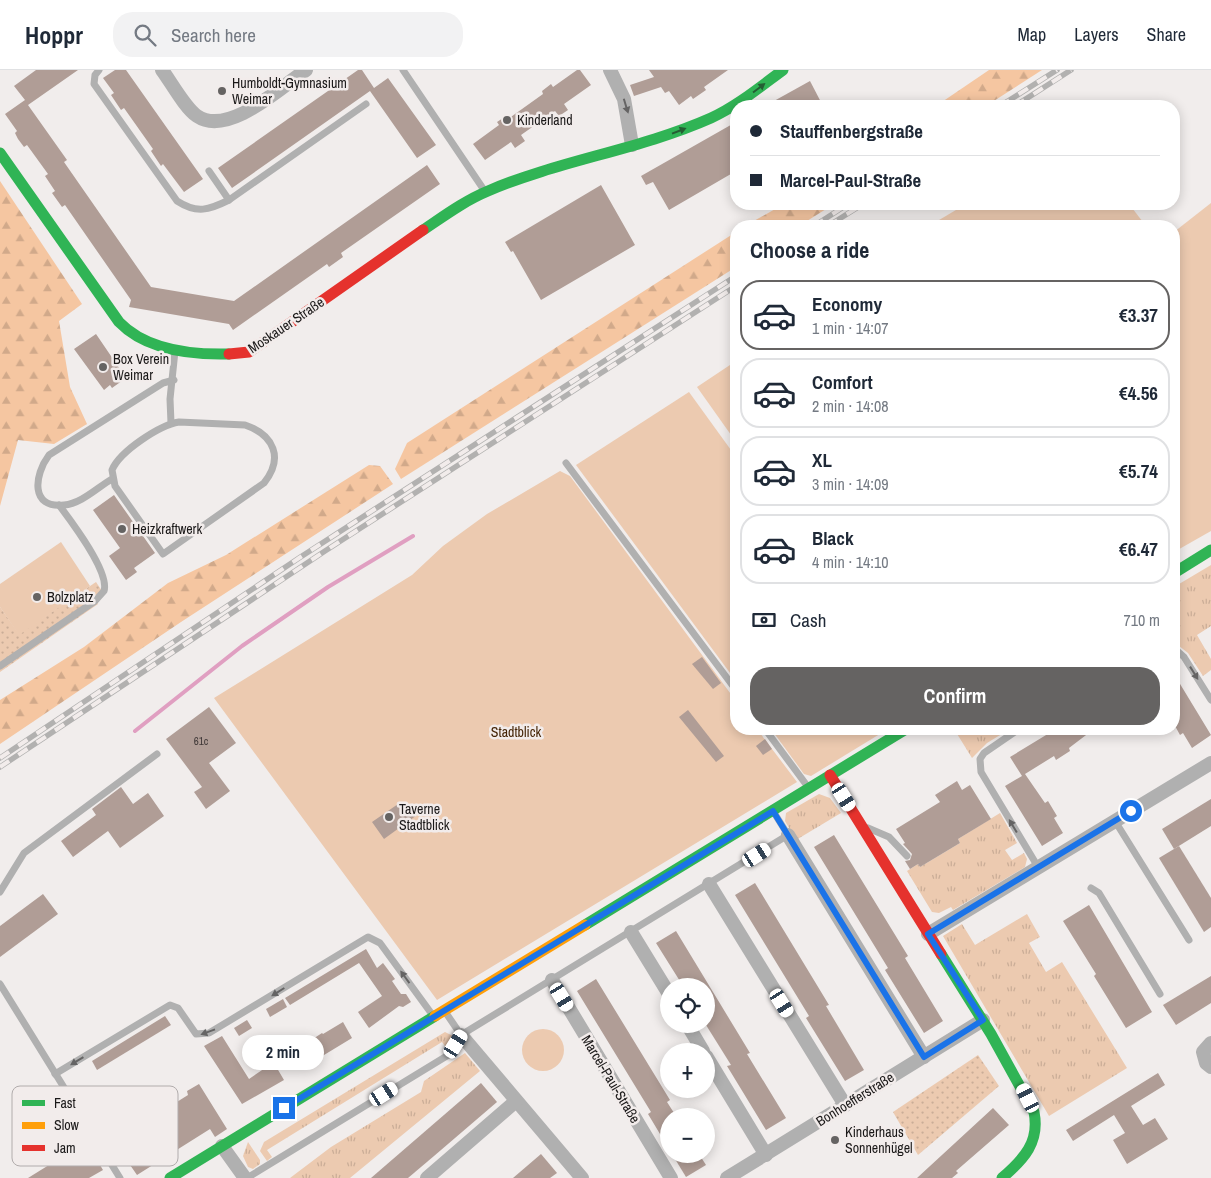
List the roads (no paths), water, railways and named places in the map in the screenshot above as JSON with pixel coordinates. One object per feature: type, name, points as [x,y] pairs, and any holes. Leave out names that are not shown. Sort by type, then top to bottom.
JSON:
[{"type":"street","points":[[162,70],[195,115],[211,123],[231,120],[244,113],[306,70]]},
{"type":"street","points":[[610,70],[624,99],[632,145]]},
{"type":"street","name":"Moskauer Straße","points":[[743,100],[783,70]]},
{"type":"street","name":"Moskauer Straße","points":[[0,153],[119,322],[135,337],[175,348],[229,355],[249,352],[405,242],[460,205],[485,192],[561,164],[664,136],[710,119],[730,109]]},
{"type":"street","points":[[1180,568],[1211,550]]},
{"type":"street","points":[[170,1178],[896,735]]},
{"type":"street","points":[[928,934],[1211,763]]},
{"type":"street","points":[[830,775],[983,1020],[1020,1083],[1037,1123],[1037,1133],[1015,1174],[1002,1178]]},
{"type":"street","points":[[788,835],[924,1057]]},
{"type":"street","points":[[709,884],[845,1105]]},
{"type":"street","points":[[631,932],[660,979]]},
{"type":"street","name":"Marcel-Paul-Straße","points":[[552,980],[671,1178]]},
{"type":"street","name":"Bonhoefferstraße","points":[[727,1178],[983,1020]]},
{"type":"street","points":[[461,1035],[577,1176]]},
{"type":"street","points":[[1211,1043],[1203,1052],[1206,1062],[1211,1067]]},
{"type":"street","points":[[715,1071],[766,1155]]},
{"type":"street","points":[[427,1178],[516,1101]]},
{"type":"street","points":[[222,1146],[246,1178]]},
{"type":"lane","points":[[98,70],[95,75],[94,84],[177,201],[190,210],[204,210],[229,200],[366,104]]},
{"type":"lane","points":[[403,70],[485,192]]},
{"type":"lane","points":[[208,172],[229,200]]},
{"type":"lane","points":[[171,423],[170,399],[174,380],[175,348]]},
{"type":"lane","points":[[112,478],[163,554],[257,488],[273,472],[276,460],[272,447],[255,429],[245,426],[171,423],[155,431],[122,456],[115,463],[112,478],[75,503],[59,505],[44,499],[38,490],[37,478],[41,466],[49,456],[163,383],[174,380]]},
{"type":"lane","points":[[566,463],[730,682]]},
{"type":"lane","points":[[0,666],[95,601],[104,591],[104,577],[85,541],[59,505]]},
{"type":"lane","points":[[1180,653],[1211,700]]},
{"type":"lane","points":[[769,735],[809,788]]},
{"type":"lane","points":[[1010,735],[984,753],[980,759],[981,772],[1038,868]]},
{"type":"lane","points":[[0,892],[24,852],[157,754]]},
{"type":"lane","points":[[246,1178],[450,1054],[461,1035],[788,835],[773,811]]},
{"type":"lane","points":[[1115,821],[1189,940]]},
{"type":"lane","points":[[863,828],[876,830],[889,837],[907,856]]},
{"type":"lane","points":[[1092,888],[1099,893],[1160,994]]},
{"type":"lane","points":[[55,1074],[170,1004],[178,1008],[196,1034],[209,1033],[368,937],[380,943],[434,1017]]},
{"type":"lane","points":[[0,984],[62,1086]]},
{"type":"lane","points":[[444,1010],[461,1035]]},
{"type":"lane","points":[[112,1166],[120,1178]]},
{"type":"waterway","points":[[135,731],[242,646],[328,587],[413,536]]},
{"type":"railway","points":[[1010,100],[1057,70]]},
{"type":"railway","points":[[1024,100],[1071,70]]},
{"type":"railway","points":[[823,220],[839,210]]},
{"type":"railway","points":[[838,220],[853,210]]},
{"type":"railway","points":[[0,758],[299,558],[730,280]]},
{"type":"railway","points":[[0,767],[325,551],[730,290]]},
{"type":"place","name":"Humboldt-Gymnasium Weimar","points":[[222,91]]},
{"type":"place","name":"Kinderland","points":[[507,120]]},
{"type":"place","name":"Box Verein Weimar","points":[[103,367]]},
{"type":"place","name":"Heizkraftwerk","points":[[122,529]]},
{"type":"place","name":"Bolzplatz","points":[[37,597]]},
{"type":"place","name":"Taverne Stadtblick","points":[[389,817]]},
{"type":"place","name":"Kinderhaus Sonnenhügel","points":[[835,1140]]},
{"type":"park label","name":"Stadtblick","points":[[516,732]]}]
